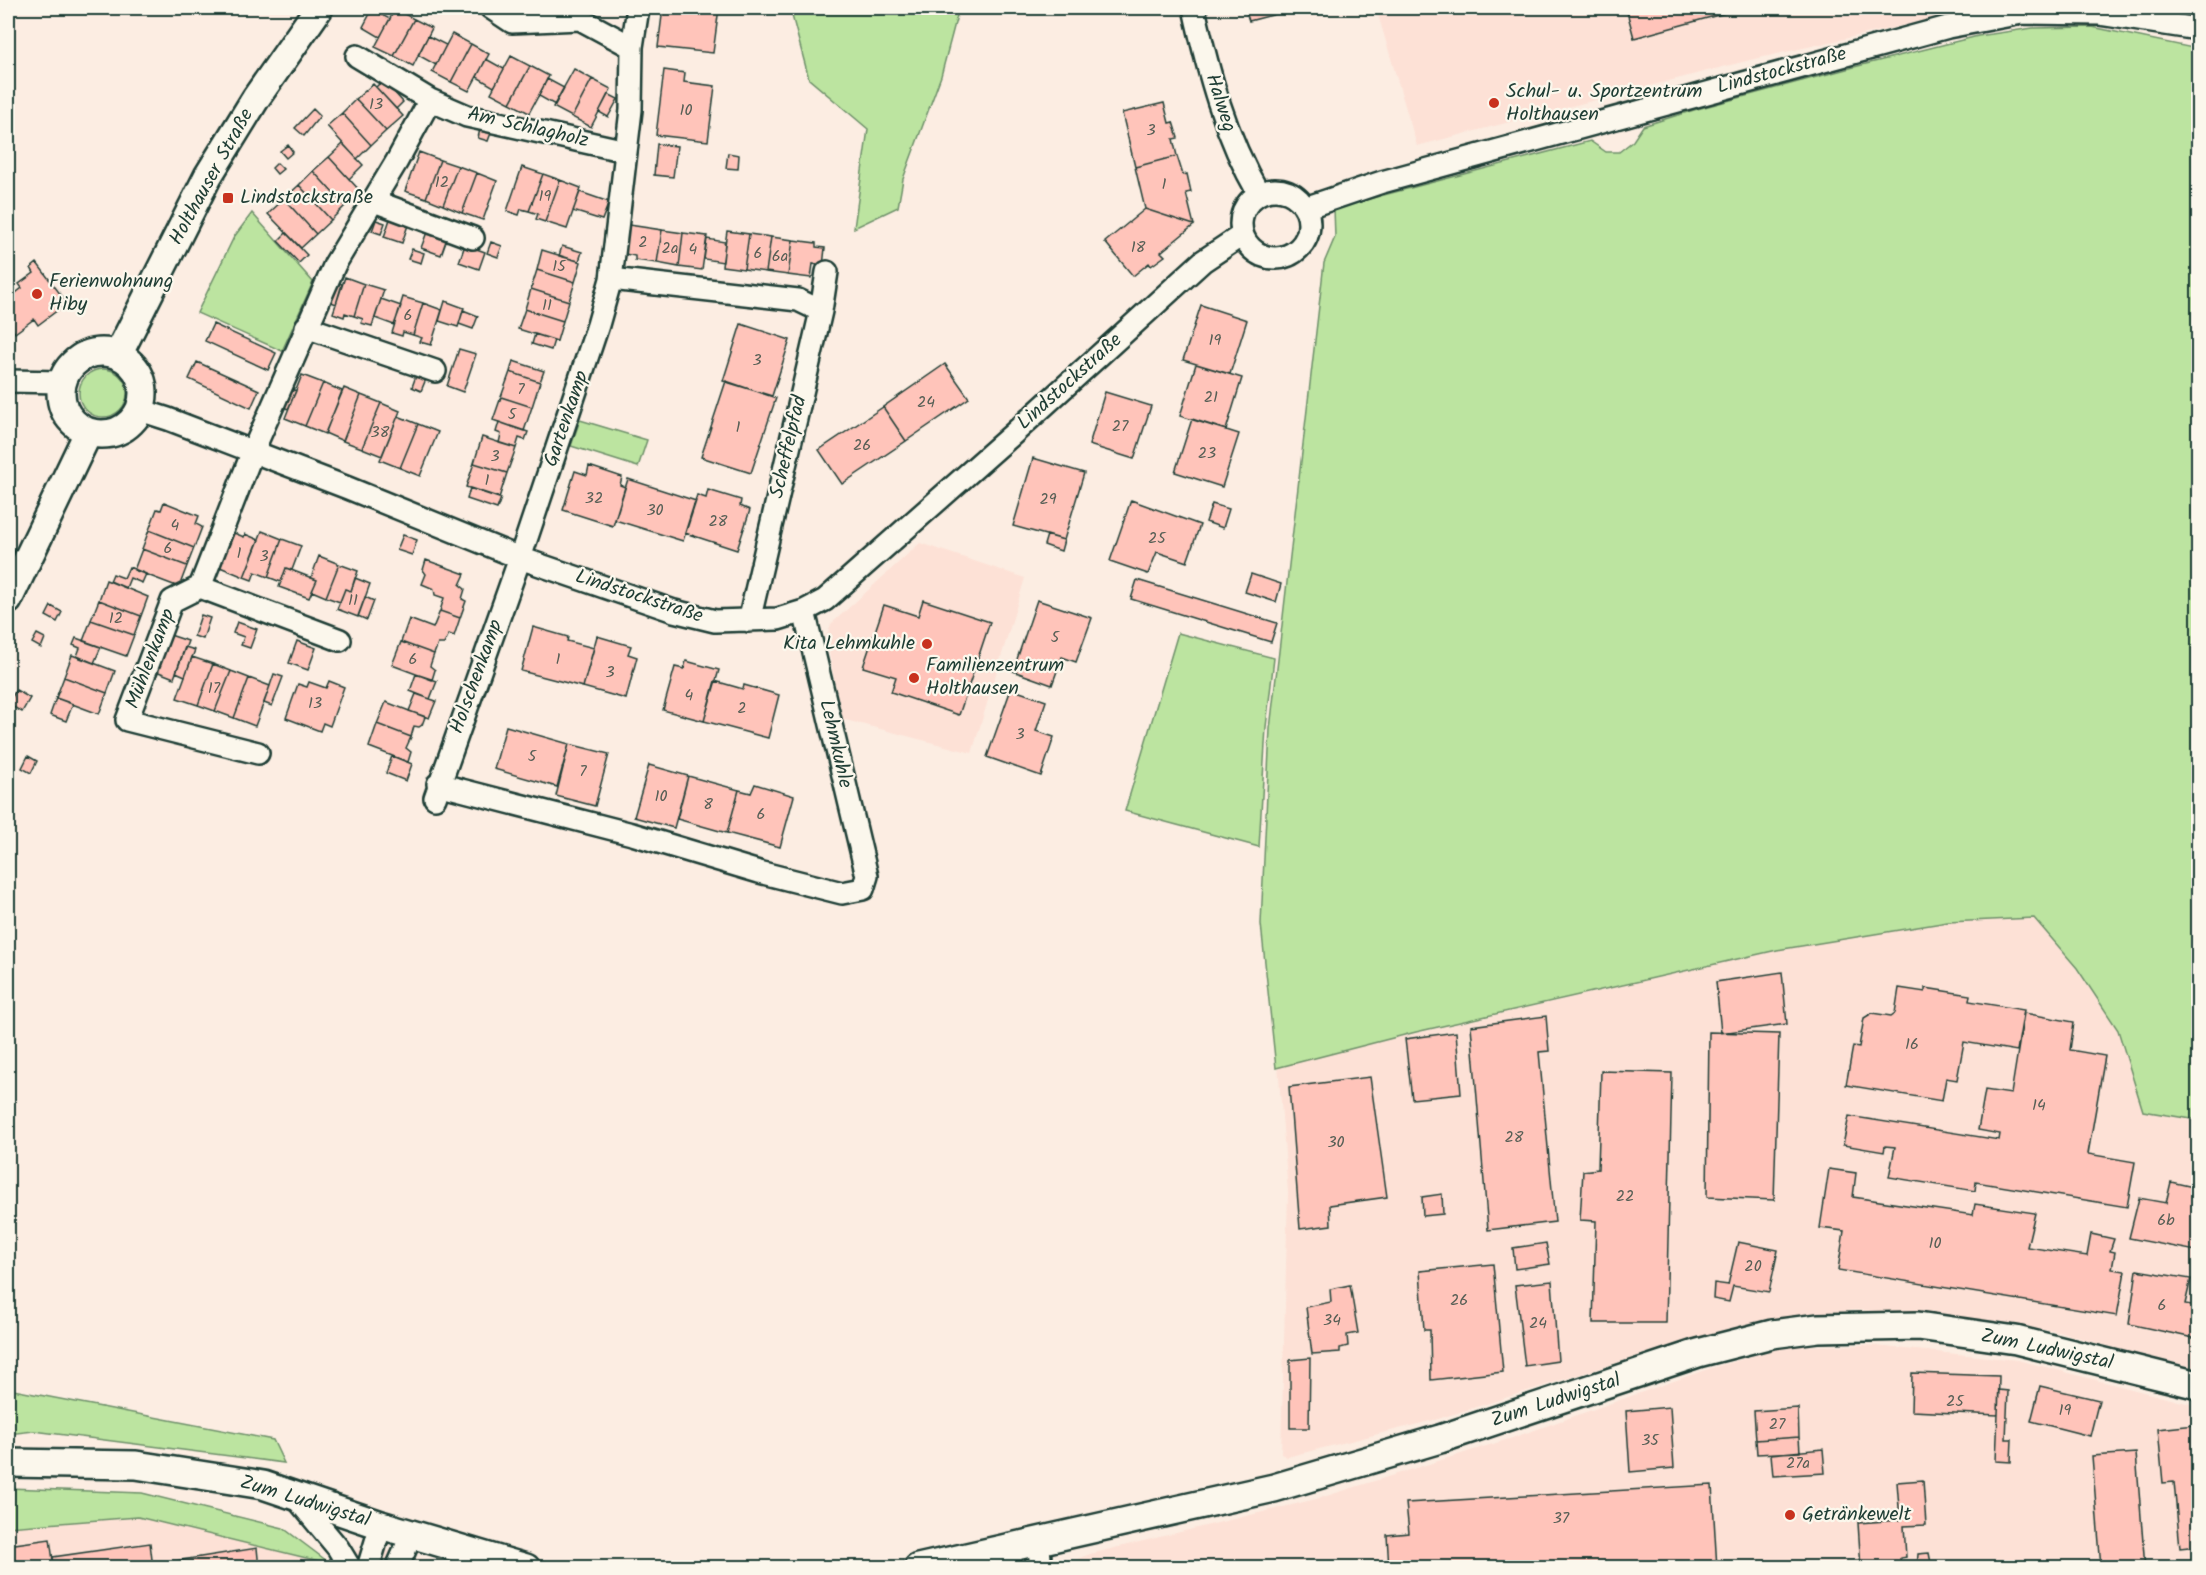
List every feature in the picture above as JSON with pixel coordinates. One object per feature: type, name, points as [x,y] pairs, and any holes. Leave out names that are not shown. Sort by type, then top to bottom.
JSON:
[{"type":"street","name":"Holthauser Straße","points":[[118,355],[208,176],[256,98],[319,8]]},
{"type":"street","points":[[491,8],[512,22],[581,13],[632,47]]},
{"type":"street","name":"Gartenkamp","points":[[520,558],[598,326],[611,279],[627,151],[631,110],[632,47],[638,8]]},
{"type":"street","name":"Halweg","points":[[1194,8],[1203,50],[1227,128],[1243,167],[1259,194]]},
{"type":"street","name":"Lindstockstraße","points":[[1305,208],[1382,182],[1957,25],[2022,13],[2100,14],[2199,29]]},
{"type":"street","name":"Am Schlagholz","points":[[357,56],[430,100],[467,116],[627,151]]},
{"type":"street","points":[[339,640],[200,587],[253,452],[335,264],[374,201],[430,100]]},
{"type":"street","points":[[1271,190],[1291,193],[1302,202],[1305,208],[1309,219],[1309,230],[1300,247],[1291,255],[1280,258],[1266,257],[1253,250],[1242,235],[1242,218],[1248,203],[1259,194],[1271,190]]},
{"type":"street","points":[[374,201],[472,238]]},
{"type":"street","name":"Lindstockstraße","points":[[140,410],[253,452],[520,558],[674,611],[715,621],[777,619],[804,611],[825,600],[1022,426],[1203,261],[1242,235]]},
{"type":"street","name":"Scheffelpfad","points":[[749,621],[821,311],[827,272]]},
{"type":"street","points":[[611,279],[798,300],[821,311]]},
{"type":"street","points":[[306,327],[435,371]]},
{"type":"street","points":[[95,352],[118,355],[135,369],[141,378],[143,389],[140,410],[133,421],[118,431],[100,435],[88,433],[79,428],[64,413],[60,393],[66,371],[74,362],[95,352]]},
{"type":"street","points":[[8,381],[62,382]]},
{"type":"street","points":[[8,600],[88,433]]},
{"type":"street","name":"Holschenkamp","points":[[520,558],[437,791],[632,834],[759,872],[842,893],[863,889],[867,876]]},
{"type":"street","name":"Mühlenkamp","points":[[200,587],[172,601],[127,720],[258,753]]},
{"type":"street","name":"Lehmkuhle","points":[[804,611],[867,876]]},
{"type":"street","name":"Zum Ludwigstal","points":[[918,1568],[1011,1558],[1038,1539],[1274,1488],[1440,1439],[1698,1353],[1772,1334],[1818,1328],[1918,1326],[2016,1340],[2199,1385]]},
{"type":"street","name":"Zum Ludwigstal","points":[[8,1462],[136,1465],[263,1485],[412,1534],[526,1568]]},
{"type":"street","points":[[294,1496],[338,1548],[350,1568]]},
{"type":"street","points":[[368,1568],[381,1524]]},
{"type":"street","points":[[397,1568],[412,1534]]},
{"type":"street","points":[[1038,1539],[1041,1568]]},
{"type":"shaded area","name":"Schul- u. Sportzentrum Holthausen","points":[[1376,8],[1982,8],[1750,60],[1417,146]]},
{"type":"shaded area","name":"Familienzentrum Holthausen","points":[[920,543],[1025,578],[972,753],[842,719],[826,637],[831,624]]},
{"type":"shaded area","points":[[2034,918],[2076,968],[2118,1030],[2143,1111],[2198,1121],[2196,1166],[2198,1167],[2198,1368],[2129,1352],[2059,1332],[1928,1314],[1854,1310],[1767,1321],[1702,1336],[1438,1419],[1287,1457],[1281,1454],[1288,1192],[1278,1065],[1777,950],[1949,922]]},
{"type":"shaded area","points":[[1865,1345],[2018,1360],[2198,1406],[2198,1567],[1066,1568],[1067,1563],[1090,1554],[1320,1498],[1512,1438],[1708,1369],[1788,1346]]},
{"type":"shaded area","points":[[138,1517],[331,1564],[368,1545],[449,1567],[8,1568],[8,1527]]},
{"type":"green space","points":[[790,8],[959,8],[941,76],[903,179],[898,207],[854,228],[868,129],[809,79]]},
{"type":"green space","points":[[2092,27],[2198,49],[2198,1120],[2143,1111],[2118,1030],[2077,968],[2034,918],[1948,922],[1777,950],[1416,1032],[1276,1068],[1261,924],[1270,729],[1324,263],[1335,237],[1334,208],[1590,141],[1606,152],[1619,152],[1633,141],[1643,126],[1697,109],[1978,36],[2033,28]]},
{"type":"green space","points":[[252,213],[313,282],[282,351],[197,313],[234,237]]},
{"type":"green space","points":[[103,369],[120,376],[127,393],[120,410],[103,417],[86,410],[79,393],[86,376]]},
{"type":"green space","points":[[580,420],[647,440],[638,467],[571,446]]},
{"type":"green space","points":[[1178,633],[1274,658],[1266,727],[1259,847],[1125,811]]},
{"type":"green space","points":[[8,1389],[273,1440],[284,1463],[34,1431],[8,1434]]},
{"type":"green space","points":[[8,1488],[142,1493],[283,1528],[331,1564],[138,1517],[8,1527]]},
{"type":"building","points":[[663,8],[719,8],[713,53],[658,47]]},
{"type":"building","points":[[1245,8],[1291,8],[1292,10],[1249,21]]},
{"type":"building","points":[[1626,8],[1744,8],[1634,38]]},
{"type":"building","points":[[395,9],[414,19],[394,56],[375,47]]},
{"type":"building","points":[[372,10],[390,19],[380,37],[363,27]]},
{"type":"building","points":[[414,19],[432,28],[413,66],[394,56]]},
{"type":"building","points":[[452,34],[471,44],[451,82],[432,72]]},
{"type":"building","points":[[428,36],[446,45],[436,65],[418,55]]},
{"type":"building","points":[[471,44],[489,54],[469,91],[451,82]]},
{"type":"building","points":[[511,56],[530,66],[510,103],[491,93]]},
{"type":"building","points":[[486,59],[504,69],[494,87],[477,77]]},
{"type":"building","points":[[530,66],[549,76],[529,113],[510,103]]},
{"type":"building","points":[[574,69],[592,79],[572,117],[553,107]]},
{"type":"building","points":[[664,70],[685,73],[684,82],[715,86],[708,141],[656,135]]},
{"type":"building","points":[[547,79],[564,88],[555,105],[539,96]]},
{"type":"building","points":[[592,79],[611,89],[591,127],[572,117]]},
{"type":"building","points":[[383,80],[403,102],[396,109],[376,87]]},
{"type":"building","points":[[373,84],[403,116],[386,131],[356,99]]},
{"type":"building","points":[[608,94],[618,99],[608,117],[599,112]]},
{"type":"building","points":[[356,99],[386,131],[371,145],[342,113]]},
{"type":"building","points":[[1164,103],[1169,123],[1173,122],[1178,138],[1173,139],[1177,156],[1135,167],[1122,113]]},
{"type":"building","points":[[313,109],[320,116],[304,136],[295,128]]},
{"type":"building","points":[[342,113],[371,145],[357,159],[327,126]]},
{"type":"building","points":[[480,129],[491,133],[488,141],[478,138]]},
{"type":"building","points":[[343,144],[363,165],[349,179],[329,157]]},
{"type":"building","points":[[657,144],[677,146],[673,177],[654,175]]},
{"type":"building","points":[[288,145],[293,152],[286,158],[280,151]]},
{"type":"building","points":[[419,152],[440,160],[426,198],[405,191]]},
{"type":"building","points":[[728,153],[739,155],[738,169],[726,168]]},
{"type":"building","points":[[1177,156],[1183,175],[1187,174],[1191,192],[1186,193],[1194,225],[1145,209],[1135,167]]},
{"type":"building","points":[[329,157],[361,192],[345,206],[313,171]]},
{"type":"building","points":[[440,160],[458,166],[443,205],[426,198]]},
{"type":"building","points":[[277,163],[283,169],[277,174],[272,168]]},
{"type":"building","points":[[458,166],[477,173],[462,213],[443,205]]},
{"type":"building","points":[[522,167],[543,174],[529,211],[521,209],[519,215],[507,211]]},
{"type":"building","points":[[313,171],[345,206],[331,220],[299,185]]},
{"type":"building","points":[[477,173],[497,181],[483,220],[462,213]]},
{"type":"building","points":[[543,174],[560,180],[545,222],[536,219],[538,214],[529,211]]},
{"type":"building","points":[[560,180],[581,188],[567,229],[545,222]]},
{"type":"building","points":[[299,185],[331,220],[316,234],[284,199]]},
{"type":"building","points":[[580,192],[609,202],[602,220],[573,211]]},
{"type":"building","points":[[284,199],[316,234],[301,248],[268,214]]},
{"type":"building","points":[[1145,209],[1194,225],[1161,252],[1165,256],[1151,266],[1149,263],[1133,276],[1105,242]]},
{"type":"building","points":[[390,219],[408,225],[402,243],[384,237]]},
{"type":"building","points":[[376,220],[385,223],[381,234],[372,231]]},
{"type":"building","points":[[629,225],[662,230],[657,263],[635,260],[635,256],[625,254]]},
{"type":"building","points":[[662,230],[683,233],[679,267],[657,263]]},
{"type":"building","points":[[727,231],[749,234],[744,269],[722,266]]},
{"type":"building","points":[[427,232],[447,238],[441,255],[421,248]]},
{"type":"building","points":[[286,233],[307,255],[299,263],[278,241]]},
{"type":"building","points":[[683,233],[707,236],[702,270],[679,267]]},
{"type":"building","points":[[749,234],[771,237],[766,272],[744,269]]},
{"type":"building","points":[[771,237],[793,240],[788,275],[766,272]]},
{"type":"building","points":[[707,239],[725,242],[723,262],[704,259]]},
{"type":"building","points":[[793,240],[816,243],[816,247],[825,248],[823,266],[813,264],[811,278],[788,275]]},
{"type":"building","points":[[491,242],[502,246],[498,257],[487,253]]},
{"type":"building","points":[[465,245],[485,252],[479,269],[459,262]]},
{"type":"building","points":[[562,246],[582,252],[579,261],[559,256]]},
{"type":"building","points":[[412,249],[424,253],[421,263],[408,259]]},
{"type":"building","points":[[542,250],[581,262],[575,282],[537,270]]},
{"type":"building","name":"Ferienwohnung Hiby","points":[[37,263],[67,303],[38,325],[34,319],[15,333],[8,323],[8,299],[22,288],[19,284],[34,273],[31,268]]},
{"type":"building","points":[[537,270],[575,282],[569,301],[531,289]]},
{"type":"building","points":[[345,277],[364,284],[354,316],[345,313],[344,317],[333,313]]},
{"type":"building","points":[[333,281],[342,284],[336,304],[327,300]]},
{"type":"building","points":[[364,284],[384,290],[372,326],[361,323],[363,319],[354,316]]},
{"type":"building","points":[[531,289],[569,301],[563,321],[525,309]]},
{"type":"building","points":[[403,297],[423,303],[413,335],[403,332],[402,336],[392,333]]},
{"type":"building","points":[[381,299],[401,306],[394,325],[375,318]]},
{"type":"building","points":[[445,301],[464,308],[458,327],[439,321]]},
{"type":"building","points":[[423,303],[442,310],[431,345],[420,342],[422,338],[413,335]]},
{"type":"building","points":[[1201,305],[1247,320],[1230,374],[1183,360]]},
{"type":"building","points":[[525,309],[563,321],[557,341],[518,329]]},
{"type":"building","points":[[463,310],[478,316],[473,329],[459,324]]},
{"type":"building","points":[[213,324],[276,353],[268,370],[205,341]]},
{"type":"building","points":[[741,324],[790,340],[772,396],[723,381]]},
{"type":"building","points":[[535,334],[554,340],[551,350],[532,344]]},
{"type":"building","points":[[459,349],[476,354],[463,392],[447,386]]},
{"type":"building","points":[[513,361],[544,371],[540,382],[510,372]]},
{"type":"building","points":[[197,362],[259,390],[251,408],[189,379]]},
{"type":"building","points":[[945,364],[969,398],[906,441],[883,407]]},
{"type":"building","points":[[1196,364],[1242,378],[1226,430],[1180,416]]},
{"type":"building","points":[[510,372],[540,382],[532,407],[501,397]]},
{"type":"building","points":[[302,375],[323,383],[305,426],[285,418]]},
{"type":"building","points":[[416,376],[426,379],[421,391],[412,387]]},
{"type":"building","points":[[726,381],[776,398],[751,473],[701,457]]},
{"type":"building","points":[[323,383],[342,391],[325,434],[305,426]]},
{"type":"building","points":[[287,387],[296,391],[288,409],[279,405]]},
{"type":"building","points":[[344,388],[361,395],[343,441],[325,433]]},
{"type":"building","points":[[1105,392],[1151,406],[1134,459],[1089,445]]},
{"type":"building","points":[[361,395],[381,403],[362,448],[343,441]]},
{"type":"building","points":[[501,397],[532,407],[524,431],[493,420]]},
{"type":"building","points":[[381,403],[400,411],[382,456],[362,448]]},
{"type":"building","points":[[883,407],[906,441],[842,484],[819,450]]},
{"type":"building","points":[[398,416],[418,424],[400,468],[380,460]]},
{"type":"building","points":[[1192,419],[1239,434],[1222,487],[1175,472]]},
{"type":"building","points":[[499,422],[528,432],[525,440],[519,438],[516,448],[499,443],[501,434],[496,432]]},
{"type":"building","points":[[418,424],[438,432],[420,476],[400,468]]},
{"type":"building","points":[[482,437],[516,448],[507,473],[474,463]]},
{"type":"building","points":[[1033,458],[1084,473],[1064,540],[1013,526]]},
{"type":"building","points":[[474,463],[507,473],[499,498],[466,487]]},
{"type":"building","points":[[589,466],[622,477],[620,485],[625,487],[613,526],[563,510],[575,471],[587,475]]},
{"type":"building","points":[[628,479],[696,501],[683,541],[615,520]]},
{"type":"building","points":[[470,488],[501,498],[497,509],[467,499]]},
{"type":"building","points":[[708,490],[741,500],[740,506],[750,510],[737,550],[685,533],[697,495],[706,498]]},
{"type":"building","points":[[1131,500],[1200,525],[1187,562],[1157,552],[1148,574],[1110,561]]},
{"type":"building","points":[[164,502],[199,516],[196,524],[202,527],[194,548],[149,530],[157,509],[161,510]]},
{"type":"building","points":[[1212,504],[1229,509],[1223,528],[1206,522]]},
{"type":"building","points":[[149,530],[194,548],[187,566],[142,549]]},
{"type":"building","points":[[262,531],[282,539],[268,577],[255,572],[252,580],[244,577]]},
{"type":"building","points":[[234,533],[244,537],[245,534],[259,540],[244,577],[220,567]]},
{"type":"building","points":[[403,535],[417,540],[412,555],[397,550]]},
{"type":"building","points":[[1047,535],[1064,540],[1061,551],[1044,545]]},
{"type":"building","points":[[282,539],[301,546],[292,570],[286,568],[281,582],[268,577]]},
{"type":"building","points":[[142,549],[187,566],[179,587],[134,570]]},
{"type":"building","points":[[319,556],[339,564],[326,597],[312,591],[317,580],[311,578]]},
{"type":"building","points":[[426,560],[465,574],[460,585],[465,589],[462,599],[466,601],[460,618],[440,611],[444,598],[435,595],[434,589],[422,584],[426,574],[423,570]]},
{"type":"building","points":[[339,564],[358,571],[351,591],[345,589],[340,602],[326,597]]},
{"type":"building","points":[[129,567],[146,574],[142,583],[130,578],[126,588],[110,581],[113,574],[124,578]]},
{"type":"building","points":[[286,568],[317,580],[309,598],[279,587]]},
{"type":"building","points":[[1251,574],[1281,584],[1276,602],[1245,592]]},
{"type":"building","points":[[355,578],[370,584],[358,617],[337,609],[345,589],[351,591]]},
{"type":"building","points":[[106,580],[148,597],[141,616],[99,600]]},
{"type":"building","points":[[1137,580],[1277,623],[1271,642],[1131,599]]},
{"type":"building","points":[[365,597],[374,601],[367,620],[358,616]]},
{"type":"building","points":[[99,600],[141,616],[134,635],[91,620]]},
{"type":"building","name":"Kita Lehmkuhle","points":[[923,600],[990,622],[959,715],[891,692],[896,677],[863,667],[884,605],[918,616]]},
{"type":"building","points":[[1037,600],[1092,618],[1076,662],[1062,657],[1052,685],[1013,671]]},
{"type":"building","points":[[51,606],[62,612],[57,622],[46,616]]},
{"type":"building","points":[[440,611],[460,618],[454,636],[449,634],[444,644],[438,644],[434,654],[401,642],[409,619],[433,628]]},
{"type":"building","points":[[201,615],[210,618],[203,639],[194,636]]},
{"type":"building","points":[[91,620],[134,635],[126,656],[83,641]]},
{"type":"building","points":[[237,622],[257,629],[250,648],[241,645],[244,637],[233,633]]},
{"type":"building","points":[[533,627],[568,637],[567,641],[594,648],[583,687],[521,671]]},
{"type":"building","points":[[37,634],[45,638],[41,648],[32,643]]},
{"type":"building","points":[[170,635],[188,641],[174,678],[156,671]]},
{"type":"building","points":[[597,636],[631,646],[628,654],[637,657],[626,699],[583,687]]},
{"type":"building","points":[[76,638],[101,647],[94,663],[77,656],[80,648],[73,645]]},
{"type":"building","points":[[297,641],[316,648],[308,670],[289,663]]},
{"type":"building","points":[[401,642],[434,654],[430,666],[435,670],[432,680],[392,665]]},
{"type":"building","points":[[185,647],[195,650],[185,676],[176,672]]},
{"type":"building","points":[[72,655],[115,671],[107,693],[64,677]]},
{"type":"building","points":[[192,657],[213,664],[198,705],[177,698]]},
{"type":"building","points":[[686,661],[719,670],[704,721],[663,710],[675,667],[684,669]]},
{"type":"building","points":[[213,664],[231,671],[215,711],[198,705]]},
{"type":"building","points":[[231,671],[249,678],[234,718],[215,711]]},
{"type":"building","points":[[274,674],[283,677],[272,706],[264,703]]},
{"type":"building","points":[[416,674],[437,681],[430,699],[410,691]]},
{"type":"building","points":[[64,677],[107,693],[99,714],[56,698]]},
{"type":"building","points":[[249,678],[270,686],[255,726],[234,718]]},
{"type":"building","points":[[329,681],[344,687],[330,726],[323,723],[320,731],[286,718],[298,684],[307,687],[309,682],[326,688]]},
{"type":"building","points":[[715,681],[743,689],[744,685],[779,695],[768,738],[704,721]]},
{"type":"building","points":[[1011,689],[1046,701],[1036,731],[1054,737],[1041,776],[987,757]]},
{"type":"building","points":[[16,690],[30,698],[22,712],[8,704]]},
{"type":"building","points":[[416,694],[436,701],[429,718],[409,711]]},
{"type":"building","points":[[56,698],[73,704],[66,721],[50,715]]},
{"type":"building","points":[[386,702],[425,717],[422,725],[414,726],[411,737],[377,724]]},
{"type":"building","points":[[377,724],[411,737],[406,748],[411,752],[408,762],[369,747]]},
{"type":"building","points":[[506,726],[569,744],[557,787],[494,769]]},
{"type":"building","points":[[569,744],[609,754],[595,806],[556,796]]},
{"type":"building","points":[[28,756],[37,761],[31,773],[22,768]]},
{"type":"building","points":[[392,756],[412,764],[406,781],[386,773]]},
{"type":"building","points":[[649,765],[688,776],[674,828],[634,817]]},
{"type":"building","points":[[688,776],[739,790],[727,833],[677,819]]},
{"type":"building","points":[[755,784],[794,796],[780,847],[727,833],[739,790],[751,793]]},
{"type":"building","points":[[1782,972],[1787,1024],[1721,1033],[1716,982]]},
{"type":"building","points":[[1899,988],[1925,992],[1925,988],[1970,995],[1969,1001],[2024,1010],[2017,1051],[1964,1042],[1957,1080],[1946,1078],[1942,1101],[1846,1085],[1853,1046],[1859,1047],[1864,1018],[1872,1013],[1891,1016],[1895,1013]]},
{"type":"building","points":[[2024,1013],[2074,1022],[2070,1050],[2105,1056],[2088,1154],[2135,1162],[2127,1207],[1976,1182],[1975,1191],[1889,1177],[1895,1147],[1885,1146],[1884,1152],[1843,1145],[1849,1116],[1999,1140],[2000,1134],[1978,1130],[1985,1090],[2011,1094]]},
{"type":"building","points":[[1546,1016],[1549,1051],[1539,1052],[1555,1222],[1488,1230],[1471,1026]]},
{"type":"building","points":[[1456,1032],[1461,1094],[1412,1099],[1405,1039]]},
{"type":"building","points":[[1709,1032],[1779,1034],[1774,1200],[1707,1197]]},
{"type":"building","points":[[1601,1071],[1672,1073],[1666,1323],[1593,1323],[1596,1221],[1580,1220],[1583,1171],[1598,1169]]},
{"type":"building","points":[[1370,1077],[1387,1197],[1330,1205],[1331,1225],[1300,1229],[1289,1087]]},
{"type":"building","points":[[1829,1169],[1856,1173],[1853,1197],[1973,1215],[1975,1204],[2035,1213],[2027,1247],[2087,1256],[2091,1234],[2114,1239],[2110,1251],[2115,1252],[2112,1269],[2125,1271],[2117,1316],[1838,1270],[1844,1231],[1820,1228]]},
{"type":"building","points":[[2171,1182],[2198,1188],[2196,1251],[2129,1238],[2139,1198],[2166,1203]]},
{"type":"building","points":[[1442,1194],[1443,1214],[1423,1216],[1422,1197]]},
{"type":"building","points":[[1738,1242],[1778,1250],[1769,1292],[1733,1286],[1729,1302],[1713,1299],[1714,1283],[1728,1285]]},
{"type":"building","points":[[1546,1243],[1550,1264],[1515,1269],[1513,1248]]},
{"type":"building","points":[[1493,1264],[1503,1372],[1431,1380],[1430,1330],[1424,1330],[1420,1271]]},
{"type":"building","points":[[2137,1270],[2191,1279],[2185,1304],[2198,1306],[2198,1339],[2129,1324]]},
{"type":"building","points":[[1552,1281],[1558,1361],[1525,1366],[1515,1285]]},
{"type":"building","points":[[1350,1285],[1358,1333],[1347,1335],[1348,1346],[1340,1348],[1340,1352],[1312,1354],[1306,1307],[1331,1302],[1330,1289]]},
{"type":"building","points":[[1310,1358],[1309,1428],[1290,1428],[1290,1360]]},
{"type":"building","points":[[1912,1373],[1999,1376],[1998,1415],[1911,1411]]},
{"type":"building","points":[[2040,1386],[2099,1400],[2090,1436],[2031,1421]]},
{"type":"building","points":[[1999,1390],[2008,1391],[2006,1439],[2012,1439],[2011,1462],[1996,1461]]},
{"type":"building","points":[[1670,1407],[1674,1468],[1630,1472],[1626,1411]]},
{"type":"building","points":[[1798,1408],[1799,1437],[1756,1440],[1754,1411]]},
{"type":"building","points":[[2195,1425],[2198,1460],[2198,1546],[2180,1548],[2174,1482],[2163,1483],[2158,1429]]},
{"type":"building","points":[[1799,1437],[1800,1452],[1757,1454],[1756,1440]]},
{"type":"building","points":[[1823,1449],[1825,1473],[1773,1476],[1771,1454]]},
{"type":"building","points":[[2136,1453],[2145,1568],[2101,1568],[2092,1456]]},
{"type":"building","points":[[1923,1480],[1926,1525],[1904,1526],[1906,1557],[1900,1558],[1901,1568],[1861,1568],[1858,1523],[1900,1520],[1897,1482]]},
{"type":"building","points":[[1712,1485],[1717,1568],[1389,1568],[1387,1535],[1409,1533],[1406,1503]]},
{"type":"building","points":[[50,1539],[54,1568],[8,1568],[8,1545]]},
{"type":"building","points":[[150,1543],[153,1568],[54,1568],[53,1557]]},
{"type":"building","points":[[257,1548],[259,1568],[157,1568],[157,1564]]},
{"type":"building","points":[[1929,1553],[1932,1568],[1917,1568],[1918,1554]]},
{"type":"building","points":[[2042,1561],[2043,1568],[2020,1568],[2020,1563]]},
{"type":"building","points":[[1362,1565],[1362,1568],[1308,1568]]},
{"type":"place","name":"Schul- u. Sportzentrum Holthausen","points":[[1494,103]]},
{"type":"place","name":"Lindstockstraße","points":[[228,198]]},
{"type":"place","name":"Ferienwohnung Hiby","points":[[37,294]]},
{"type":"place","name":"Kita Lehmkuhle","points":[[927,644]]},
{"type":"place","name":"Familienzentrum Holthausen","points":[[914,678]]},
{"type":"place","name":"Getränkewelt","points":[[1790,1515]]}]
